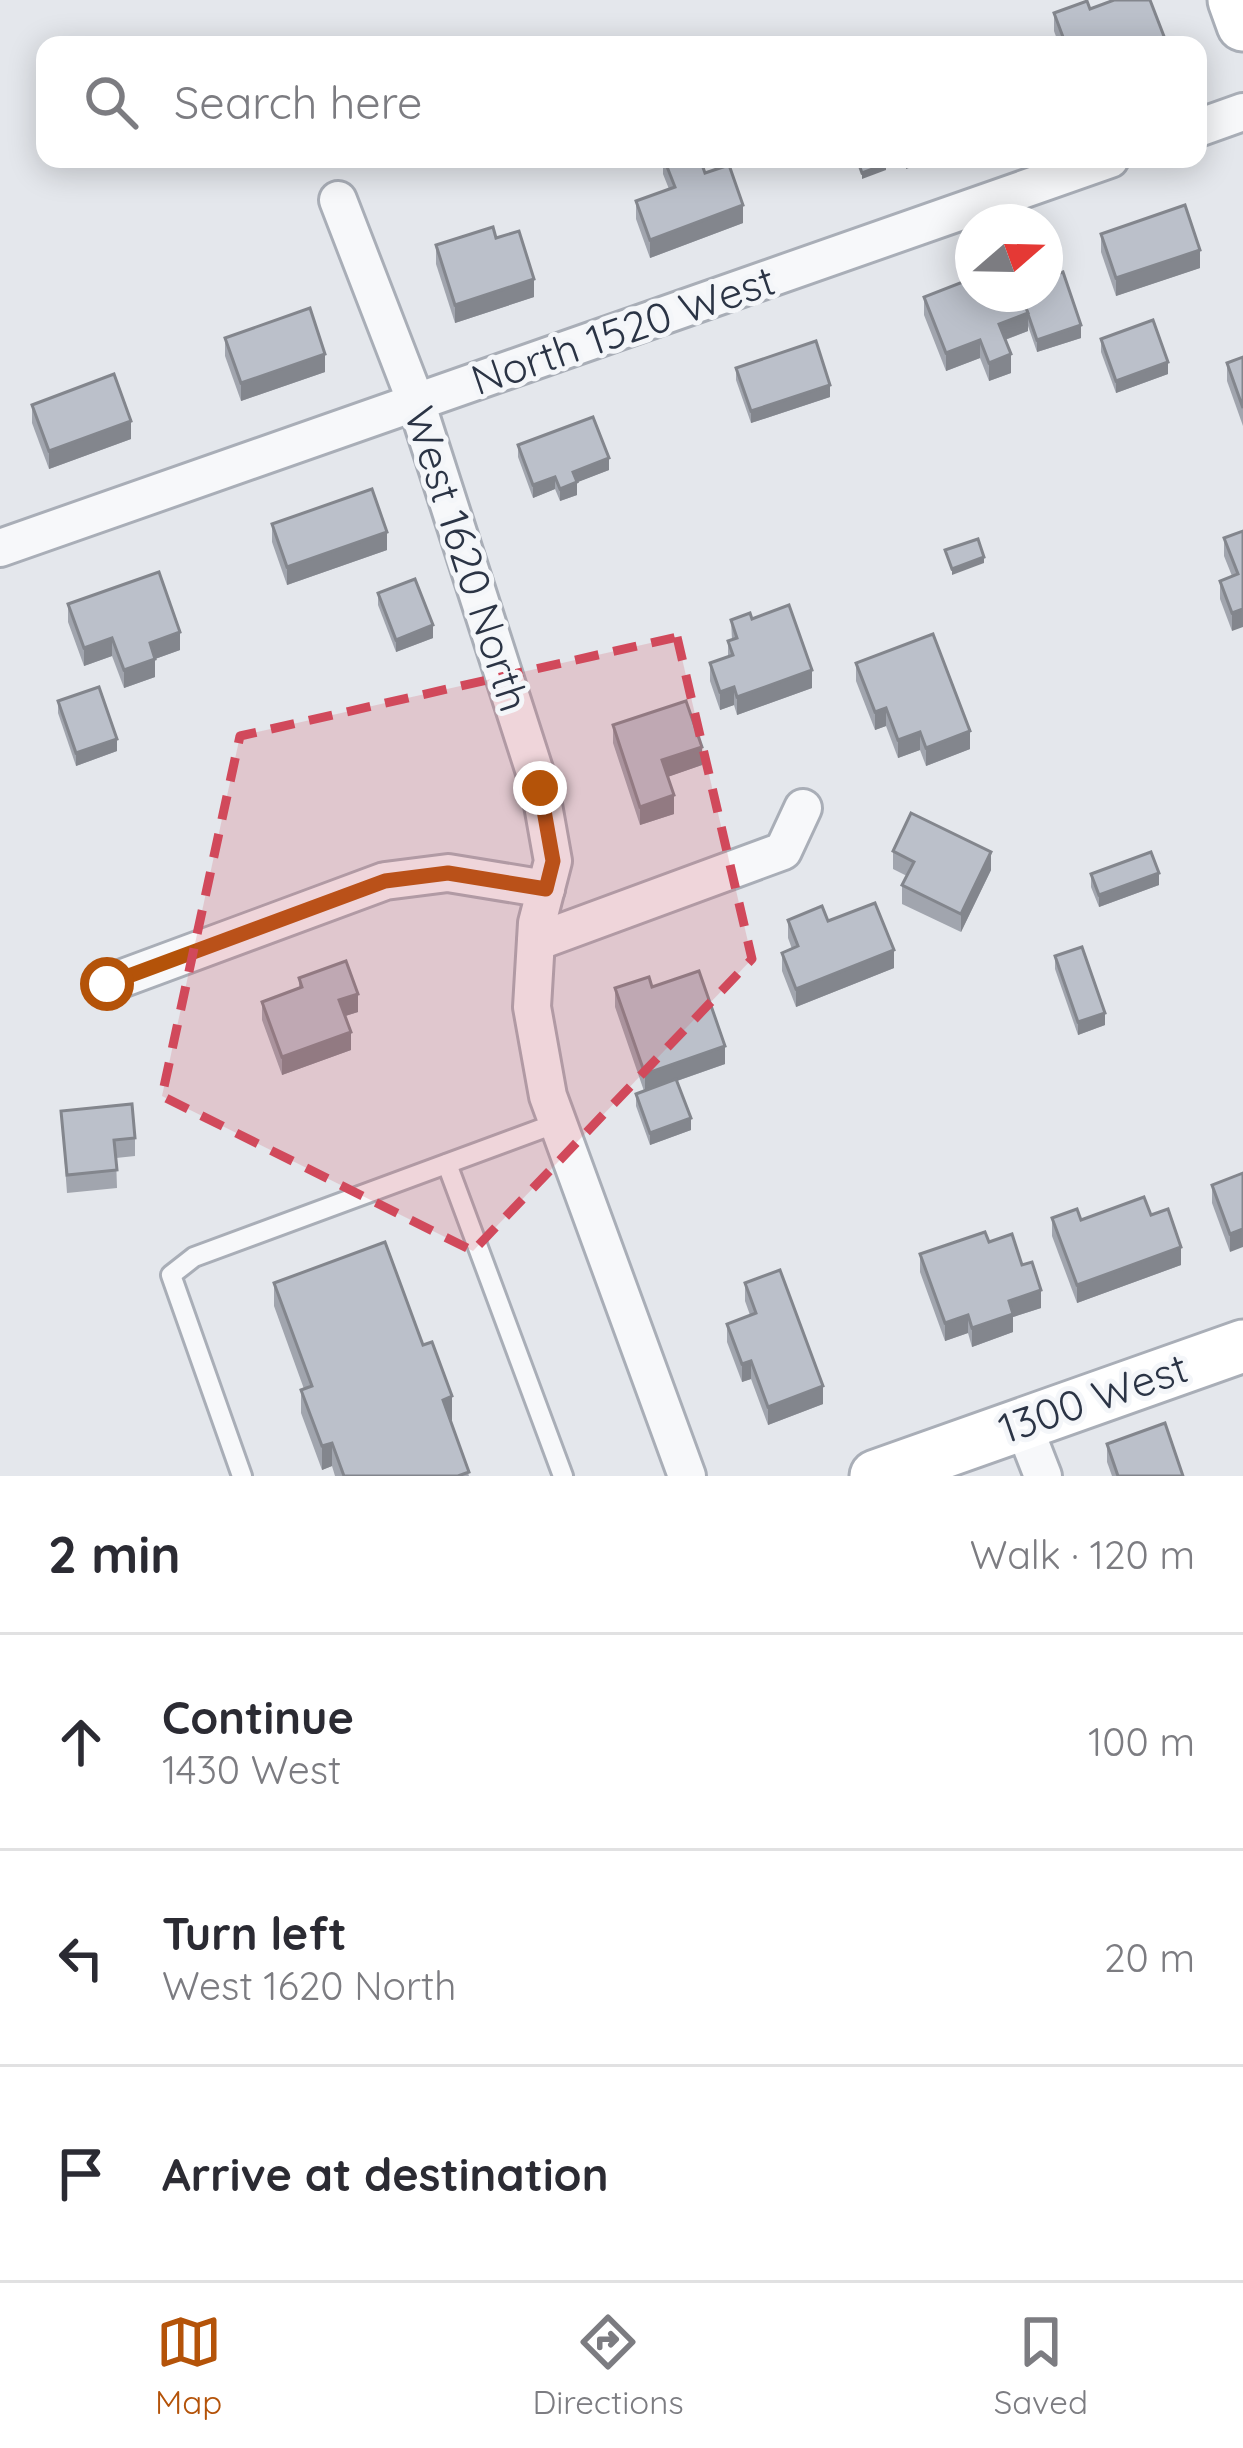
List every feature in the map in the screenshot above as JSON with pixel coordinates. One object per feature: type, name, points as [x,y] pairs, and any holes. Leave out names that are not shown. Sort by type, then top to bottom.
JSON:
[{"type":"street","points":[[1234,0],[1243,25]]},
{"type":"street","points":[[1207,125],[1243,112]]},
{"type":"street","name":"North 1520 West","points":[[0,548],[1084,168]]},
{"type":"street","name":"West 1620 North","points":[[338,200],[416,402],[540,788],[553,861],[536,942],[532,1006],[548,1096],[687,1476]]},
{"type":"street","points":[[536,942],[783,851],[803,808]]},
{"type":"street","points":[[107,984],[385,881],[448,873],[546,889]]},
{"type":"street","name":"1300 West","points":[[876,1476],[1243,1346]]},
{"type":"street","points":[[1022,1423],[1043,1476]]},
{"type":"lane","points":[[242,1476],[172,1275],[194,1257],[557,1123]]},
{"type":"lane","points":[[447,1164],[563,1476]]},
{"type":"highlighted area","points":[[677,637],[752,959],[473,1251],[162,1096],[240,736]]},
{"type":"building","points":[[1114,0],[1150,0],[1164,36],[1063,36],[1054,13],[1087,1],[1090,9]]},
{"type":"building","points":[[668,168],[703,168],[705,173],[730,168],[743,205],[650,240],[636,201],[675,187]]},
{"type":"building","points":[[1185,205],[1200,250],[1116,278],[1101,234]]},
{"type":"building","points":[[493,227],[496,238],[519,231],[534,279],[455,305],[436,245]]},
{"type":"building","points":[[1063,272],[1081,325],[1037,340],[1027,312],[1063,312]]},
{"type":"building","points":[[955,285],[955,312],[1028,313],[999,324],[1011,354],[989,363],[980,340],[946,353],[924,297]]},
{"type":"building","points":[[310,308],[325,354],[241,383],[225,338]]},
{"type":"building","points":[[1153,320],[1168,362],[1116,381],[1101,339]]},
{"type":"building","points":[[816,341],[830,385],[751,411],[736,368]]},
{"type":"building","points":[[1243,357],[1243,408],[1227,363]]},
{"type":"building","points":[[114,374],[131,421],[49,451],[32,405]]},
{"type":"building","points":[[593,417],[609,458],[573,472],[577,482],[560,489],[555,477],[533,485],[518,445]]},
{"type":"building","points":[[372,489],[387,532],[287,567],[272,524]]},
{"type":"building","points":[[1243,531],[1243,609],[1232,613],[1220,581],[1238,574],[1224,538]]},
{"type":"building","points":[[978,539],[984,557],[952,569],[945,550]]},
{"type":"building","points":[[159,572],[180,632],[150,643],[155,659],[124,670],[112,638],[84,648],[68,604]]},
{"type":"building","points":[[415,579],[433,625],[396,640],[378,593]]},
{"type":"building","points":[[789,605],[812,670],[737,697],[734,687],[720,692],[710,663],[733,655],[728,641],[737,638],[731,620],[750,613],[752,619]]},
{"type":"building","points":[[933,634],[970,731],[926,748],[920,732],[898,740],[886,708],[875,712],[856,663]]},
{"type":"building","points":[[99,687],[117,739],[76,753],[58,701]]},
{"type":"building","points":[[686,701],[702,747],[662,760],[674,795],[640,807],[613,725]]},
{"type":"building","points":[[911,813],[991,852],[961,914],[902,885],[914,862],[893,851]]},
{"type":"building","points":[[1151,852],[1159,873],[1099,895],[1091,874]]},
{"type":"building","points":[[875,903],[894,950],[796,989],[782,953],[798,946],[788,920],[822,906],[828,921]]},
{"type":"building","points":[[1082,947],[1105,1013],[1078,1022],[1055,956]]},
{"type":"building","points":[[346,961],[358,994],[339,1000],[351,1032],[282,1057],[262,1002],[302,987],[299,978]]},
{"type":"building","points":[[699,971],[725,1046],[645,1074],[615,988],[649,977],[652,987]]},
{"type":"building","points":[[676,1079],[691,1118],[650,1133],[636,1094]]},
{"type":"building","points":[[132,1104],[135,1138],[114,1140],[117,1170],[67,1175],[61,1111]]},
{"type":"building","points":[[1243,1173],[1243,1229],[1230,1234],[1212,1185]]},
{"type":"building","points":[[1144,1197],[1151,1215],[1168,1209],[1181,1247],[1077,1285],[1052,1218],[1077,1209],[1081,1220]]},
{"type":"building","points":[[985,1232],[989,1242],[1012,1234],[1022,1265],[1032,1262],[1041,1290],[1009,1301],[1013,1314],[972,1328],[968,1315],[945,1323],[920,1254]]},
{"type":"building","points":[[385,1242],[423,1345],[432,1342],[452,1396],[443,1400],[469,1472],[458,1476],[344,1476],[332,1443],[322,1446],[301,1390],[312,1386],[274,1283]]},
{"type":"building","points":[[780,1270],[823,1386],[768,1407],[751,1361],[742,1364],[727,1324],[756,1313],[745,1283]]},
{"type":"building","points":[[1165,1423],[1183,1476],[1118,1476],[1107,1444]]},
{"type":"route","points":[[107,984],[385,881],[448,873],[546,889],[553,861],[540,788]]}]
